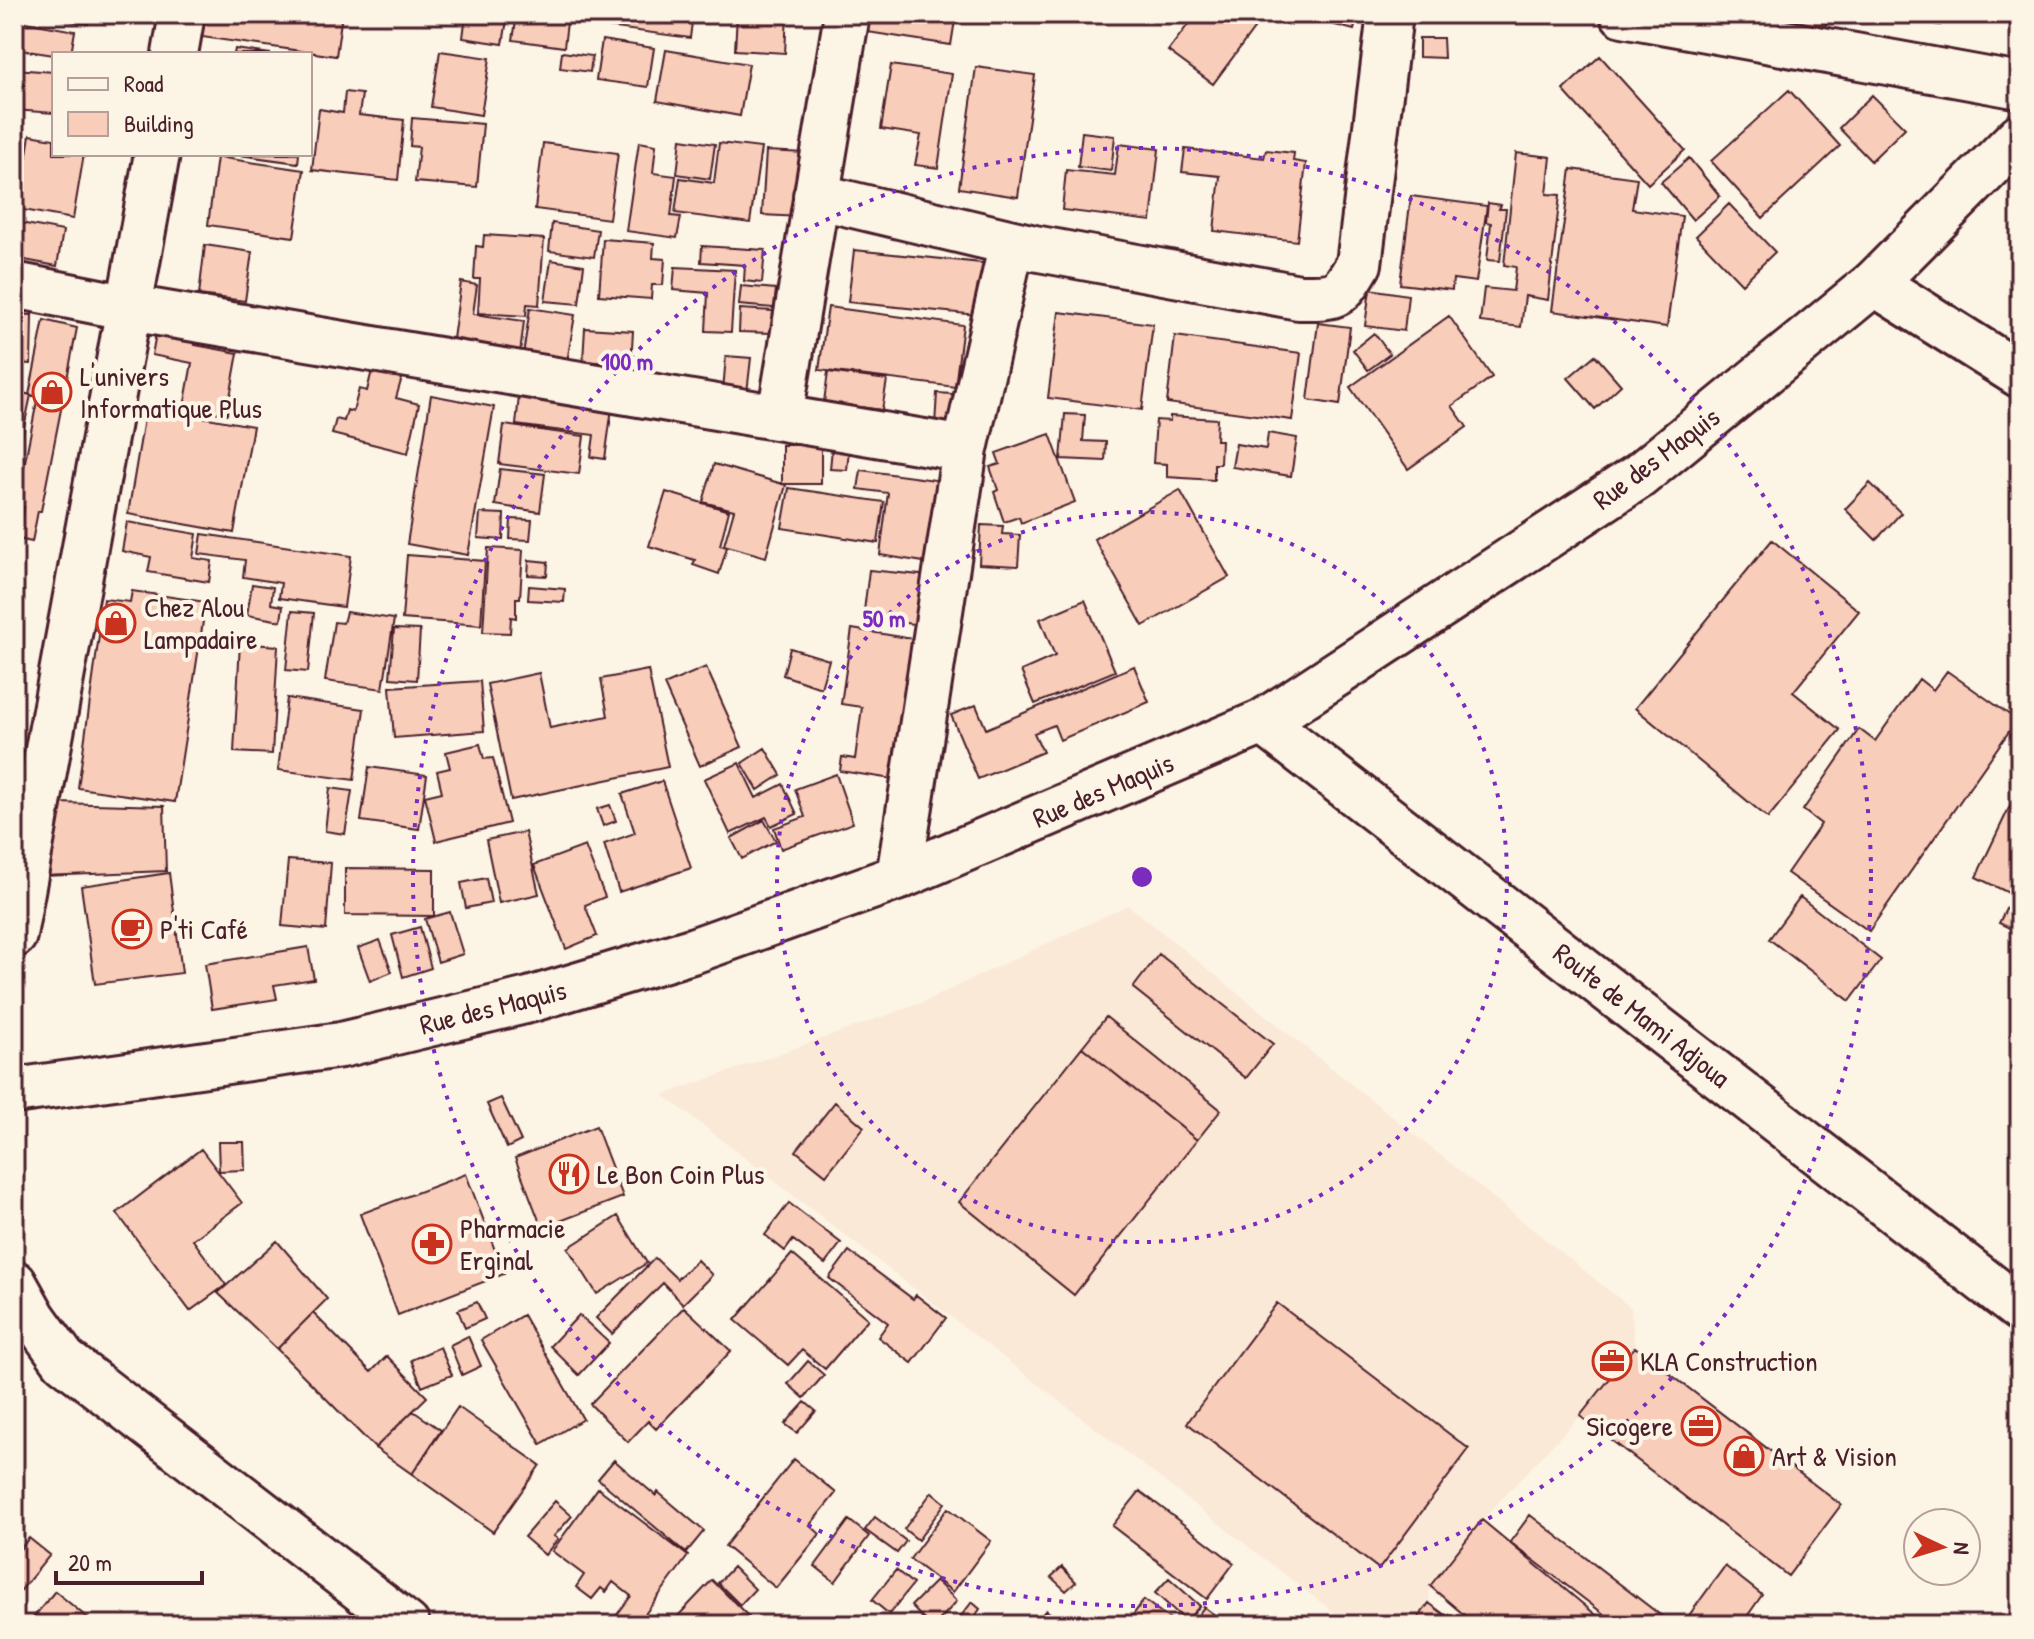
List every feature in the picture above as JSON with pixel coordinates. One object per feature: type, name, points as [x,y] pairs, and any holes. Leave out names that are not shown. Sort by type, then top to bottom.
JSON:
[{"type":"street","points":[[175,52],[182,14]]},
{"type":"street","points":[[780,416],[847,14]]},
{"type":"street","points":[[816,196],[1012,243],[1299,297],[1332,297],[1345,287],[1359,264],[1390,14]]},
{"type":"street","points":[[1623,14],[2020,86]]},
{"type":"street","name":"Rue des Maquis","points":[[14,1091],[341,1045],[529,1000],[695,950],[899,877],[1263,722],[1639,476],[1874,283],[2020,136]]},
{"type":"street","points":[[14,935],[157,156]]},
{"type":"street","points":[[899,877],[965,449],[1012,243]]},
{"type":"street","points":[[1874,283],[2020,375]]},
{"type":"street","points":[[14,285],[130,308],[965,449]]},
{"type":"street","name":"Route de Mami Adjoua","points":[[1263,722],[2020,1309]]},
{"type":"street","points":[[14,1283],[33,1317],[64,1360],[407,1625]]},
{"type":"shaded area","points":[[1128,905],[1631,1308],[1635,1347],[1580,1416],[1482,1520],[1430,1586],[1429,1603],[1413,1625],[1350,1625],[663,1095],[921,1003]]},
{"type":"building","points":[[33,14],[89,14],[88,24]]},
{"type":"building","points":[[205,14],[342,14],[336,56],[202,37]]},
{"type":"building","points":[[466,14],[508,14],[503,44],[463,38]]},
{"type":"building","points":[[517,14],[568,14],[564,47],[513,40]]},
{"type":"building","points":[[586,14],[693,14],[690,38],[585,24]]},
{"type":"building","points":[[737,14],[787,14],[785,53],[735,50]]},
{"type":"building","points":[[864,14],[956,14],[951,45],[861,31]]},
{"type":"building","points":[[1196,14],[1265,14],[1213,84],[1168,51]]},
{"type":"building","points":[[1294,14],[1358,14],[1354,30]]},
{"type":"building","points":[[1778,14],[1827,14],[1825,33],[1777,28]]},
{"type":"building","points":[[1873,14],[1942,14],[1940,25]]},
{"type":"building","points":[[2005,14],[2020,14],[2020,27]]},
{"type":"building","points":[[14,20],[75,31],[71,52],[52,52],[52,55],[14,49]]},
{"type":"building","points":[[1419,38],[1443,38],[1444,58],[1419,57]]},
{"type":"building","points":[[602,40],[654,48],[648,87],[596,80]]},
{"type":"building","points":[[666,50],[749,64],[740,116],[657,101]]},
{"type":"building","points":[[440,51],[490,58],[481,115],[431,107]]},
{"type":"building","points":[[562,52],[592,56],[590,72],[560,68]]},
{"type":"building","points":[[1600,56],[1685,150],[1648,184],[1563,90]]},
{"type":"building","points":[[891,65],[952,74],[938,168],[915,165],[921,135],[881,129]]},
{"type":"building","points":[[976,67],[1035,75],[1018,197],[959,188]]},
{"type":"building","points":[[14,69],[52,72],[52,113],[14,110]]},
{"type":"building","points":[[1789,90],[1840,146],[1763,218],[1711,161]]},
{"type":"building","points":[[345,92],[362,94],[359,115],[404,120],[398,180],[312,170],[319,109],[343,113]]},
{"type":"building","points":[[1872,95],[1905,128],[1871,161],[1839,128]]},
{"type":"building","points":[[412,118],[483,124],[477,187],[415,182],[419,147],[410,146]]},
{"type":"building","points":[[1082,132],[1115,136],[1111,171],[1078,167]]},
{"type":"building","points":[[30,135],[52,139],[52,156],[84,156],[73,219],[18,209]]},
{"type":"building","points":[[681,139],[715,144],[710,179],[677,174]]},
{"type":"building","points":[[639,142],[656,145],[653,173],[676,176],[671,216],[681,217],[677,238],[626,231]]},
{"type":"building","points":[[543,143],[618,153],[609,219],[535,209]]},
{"type":"building","points":[[719,143],[761,148],[750,223],[675,213],[680,178],[714,183]]},
{"type":"building","points":[[1119,144],[1159,149],[1151,221],[1062,210],[1066,170],[1115,175]]},
{"type":"building","points":[[1185,149],[1264,158],[1266,150],[1294,153],[1293,161],[1306,163],[1297,241],[1214,231],[1220,176],[1182,172]]},
{"type":"building","points":[[766,151],[805,153],[801,217],[762,215]]},
{"type":"building","points":[[1516,153],[1551,157],[1547,194],[1560,195],[1548,300],[1525,296],[1521,327],[1480,322],[1484,288],[1513,291],[1516,267],[1504,265]]},
{"type":"building","points":[[246,156],[299,156],[298,163]]},
{"type":"building","points":[[217,157],[304,170],[294,237],[208,225]]},
{"type":"building","points":[[1689,158],[1720,196],[1693,220],[1661,182]]},
{"type":"building","points":[[1571,169],[1637,178],[1632,209],[1682,216],[1667,327],[1552,311]]},
{"type":"building","points":[[1411,196],[1487,206],[1476,282],[1453,279],[1452,290],[1400,284]]},
{"type":"building","points":[[1488,203],[1506,209],[1500,261],[1487,260],[1491,223],[1486,222]]},
{"type":"building","points":[[1729,204],[1775,252],[1742,284],[1696,236]]},
{"type":"building","points":[[15,222],[63,231],[57,266],[14,258]]},
{"type":"building","points":[[552,223],[598,230],[594,257],[549,251]]},
{"type":"building","points":[[484,235],[544,239],[539,305],[527,304],[526,316],[478,313],[480,279],[474,279],[476,246],[483,247]]},
{"type":"building","points":[[603,239],[654,243],[653,258],[665,259],[663,285],[652,285],[651,299],[599,295]]},
{"type":"building","points":[[205,245],[252,252],[245,301],[199,295]]},
{"type":"building","points":[[702,246],[765,250],[762,283],[744,281],[745,265],[701,262]]},
{"type":"building","points":[[854,250],[991,264],[987,316],[848,302]]},
{"type":"building","points":[[551,260],[584,265],[579,304],[545,301]]},
{"type":"building","points":[[675,267],[735,270],[731,332],[706,331],[708,293],[673,290]]},
{"type":"building","points":[[461,282],[477,285],[473,314],[524,321],[520,354],[452,346]]},
{"type":"building","points":[[741,286],[776,289],[774,308],[739,305]]},
{"type":"building","points":[[1370,289],[1408,295],[1404,331],[1365,326]]},
{"type":"building","points":[[828,307],[963,325],[955,387],[819,370]]},
{"type":"building","points":[[530,308],[575,315],[567,362],[523,355]]},
{"type":"building","points":[[740,309],[773,311],[773,333],[739,332]]},
{"type":"building","points":[[1059,312],[1153,324],[1142,410],[1048,398]]},
{"type":"building","points":[[14,314],[32,315],[31,364],[14,363]]},
{"type":"building","points":[[1449,316],[1492,377],[1452,406],[1467,427],[1408,469],[1350,387]]},
{"type":"building","points":[[44,320],[77,328],[41,511],[38,511],[32,542],[18,539],[24,507],[16,506],[38,396],[29,395]]},
{"type":"building","points":[[1318,323],[1350,327],[1340,405],[1308,400]]},
{"type":"building","points":[[157,328],[197,335],[195,345],[238,353],[227,414],[184,407],[192,363],[152,355]]},
{"type":"building","points":[[585,328],[633,331],[631,365],[583,361]]},
{"type":"building","points":[[1374,333],[1390,354],[1368,370],[1353,350]]},
{"type":"building","points":[[1175,336],[1301,353],[1292,420],[1167,403]]},
{"type":"building","points":[[1595,355],[1621,385],[1595,409],[1568,378]]},
{"type":"building","points":[[726,356],[751,358],[747,393],[723,391]]},
{"type":"building","points":[[373,366],[403,374],[396,398],[419,404],[408,453],[332,434],[336,419],[344,421],[347,410],[353,412],[359,389],[367,391]]},
{"type":"building","points":[[828,372],[887,380],[882,410],[824,402]]},
{"type":"building","points":[[14,391],[31,395],[14,474]]},
{"type":"building","points":[[937,393],[967,395],[966,426],[935,425]]},
{"type":"building","points":[[431,395],[494,407],[468,555],[407,544]]},
{"type":"building","points":[[519,396],[612,408],[605,459],[591,457],[594,435],[516,425]]},
{"type":"building","points":[[146,407],[253,426],[234,533],[128,514]]},
{"type":"building","points":[[1065,414],[1085,415],[1083,441],[1106,442],[1105,461],[1061,459]]},
{"type":"building","points":[[1170,416],[1217,419],[1216,440],[1221,440],[1220,464],[1214,464],[1214,480],[1167,477],[1167,464],[1153,463],[1156,420],[1170,421]]},
{"type":"building","points":[[504,425],[584,436],[579,474],[499,464]]},
{"type":"building","points":[[1268,433],[1297,438],[1291,476],[1232,467],[1236,444],[1266,449]]},
{"type":"building","points":[[1050,434],[1075,502],[1021,523],[1019,517],[1004,522],[990,467],[1000,464],[996,453]]},
{"type":"building","points":[[782,445],[821,445],[821,484],[782,484]]},
{"type":"building","points":[[832,448],[849,449],[847,470],[830,469]]},
{"type":"building","points":[[714,464],[786,485],[766,557],[724,545],[734,510],[703,502]]},
{"type":"building","points":[[500,469],[545,474],[540,512],[495,505]]},
{"type":"building","points":[[861,470],[943,481],[930,563],[880,555],[888,493],[858,489]]},
{"type":"building","points":[[1870,483],[1901,513],[1876,540],[1845,509]]},
{"type":"building","points":[[789,488],[884,502],[878,543],[782,528]]},
{"type":"building","points":[[1180,490],[1229,577],[1143,626],[1094,539]]},
{"type":"building","points":[[666,492],[729,511],[720,545],[727,547],[719,574],[693,565],[695,560],[649,546]]},
{"type":"building","points":[[14,508],[21,510],[14,545]]},
{"type":"building","points":[[480,513],[504,514],[503,540],[478,538]]},
{"type":"building","points":[[511,519],[532,520],[530,540],[510,539]]},
{"type":"building","points":[[127,522],[197,534],[193,558],[212,561],[209,582],[148,572],[151,557],[122,551]]},
{"type":"building","points":[[981,525],[1003,526],[1002,534],[1020,535],[1018,566],[979,564]]},
{"type":"building","points":[[202,534],[351,556],[344,607],[279,598],[281,583],[243,577],[245,560],[199,554]]},
{"type":"building","points":[[1772,540],[1859,611],[1793,692],[1840,730],[1768,818],[1635,708]]},
{"type":"building","points":[[488,548],[523,550],[520,598],[516,598],[516,618],[511,617],[510,633],[483,632]]},
{"type":"building","points":[[407,555],[485,561],[481,625],[402,619]]},
{"type":"building","points":[[529,560],[548,562],[547,576],[528,575]]},
{"type":"building","points":[[869,570],[930,576],[925,625],[863,619]]},
{"type":"building","points":[[252,584],[273,587],[271,604],[283,606],[281,621],[247,615]]},
{"type":"building","points":[[529,586],[565,589],[564,602],[528,600]]},
{"type":"building","points":[[132,591],[206,602],[175,802],[78,788],[104,599],[130,602]]},
{"type":"building","points":[[1085,600],[1115,671],[1035,704],[1021,671],[1055,656],[1040,619]]},
{"type":"building","points":[[292,611],[314,613],[308,672],[286,670]]},
{"type":"building","points":[[346,612],[394,619],[383,689],[325,681],[334,622],[343,623]]},
{"type":"building","points":[[394,629],[420,630],[417,680],[390,678]]},
{"type":"building","points":[[852,629],[920,640],[899,780],[840,771],[842,757],[855,759],[862,707],[841,704]]},
{"type":"building","points":[[240,643],[278,646],[272,754],[234,752]]},
{"type":"building","points":[[790,648],[829,660],[821,688],[783,675]]},
{"type":"building","points":[[1134,666],[1149,702],[1060,740],[1054,725],[1034,733],[1043,752],[978,779],[951,715],[976,705],[986,729]]},
{"type":"building","points":[[706,667],[742,747],[700,766],[664,685]]},
{"type":"building","points":[[648,670],[668,767],[511,800],[487,684],[539,673],[550,728],[608,716],[601,679]]},
{"type":"building","points":[[1947,671],[2017,720],[1869,931],[1787,873],[1821,824],[1803,810],[1859,729],[1875,741],[1919,679],[1933,690]]},
{"type":"building","points":[[480,681],[484,731],[394,738],[390,687]]},
{"type":"building","points":[[287,698],[364,709],[354,780],[278,770]]},
{"type":"building","points":[[480,744],[484,759],[493,758],[509,823],[436,841],[425,796],[442,792],[437,771],[450,768],[446,752]]},
{"type":"building","points":[[765,748],[781,775],[758,790],[742,763]]},
{"type":"building","points":[[739,763],[756,798],[783,784],[797,814],[771,826],[766,817],[730,834],[704,779]]},
{"type":"building","points":[[369,767],[427,775],[419,829],[361,821]]},
{"type":"building","points":[[836,774],[853,823],[781,849],[774,828],[805,817],[795,789]]},
{"type":"building","points":[[662,781],[691,868],[619,892],[604,844],[635,833],[622,794]]},
{"type":"building","points":[[2020,785],[2020,933],[1999,923],[2013,895],[1976,877]]},
{"type":"building","points":[[330,788],[352,791],[345,834],[325,831]]},
{"type":"building","points":[[57,803],[164,806],[166,871],[43,876]]},
{"type":"building","points":[[610,805],[616,821],[603,826],[597,809]]},
{"type":"building","points":[[764,820],[776,841],[742,859],[731,838]]},
{"type":"building","points":[[525,832],[539,894],[499,903],[486,840]]},
{"type":"building","points":[[585,846],[605,897],[585,905],[597,936],[566,949],[534,865]]},
{"type":"building","points":[[288,860],[331,863],[326,930],[282,926]]},
{"type":"building","points":[[345,868],[434,869],[434,916],[345,915]]},
{"type":"building","name":"P'ti Café","points":[[169,873],[182,973],[95,984],[81,886]]},
{"type":"building","points":[[486,878],[491,903],[466,908],[461,883]]},
{"type":"building","points":[[1800,897],[1881,960],[1850,1001],[1769,939]]},
{"type":"building","points":[[450,912],[463,954],[438,962],[425,919]]},
{"type":"building","points":[[420,927],[431,968],[403,977],[392,935]]},
{"type":"building","points":[[380,940],[392,972],[370,981],[358,948]]},
{"type":"building","points":[[308,947],[314,979],[274,985],[277,999],[212,1009],[205,964]]},
{"type":"building","points":[[1159,954],[1273,1044],[1246,1078],[1133,988]]},
{"type":"building","points":[[1106,1017],[1221,1110],[1197,1140],[1082,1047]]},
{"type":"building","points":[[1082,1047],[1197,1140],[1074,1295],[959,1202]]},
{"type":"building","points":[[501,1098],[521,1141],[507,1148],[487,1104]]},
{"type":"building","points":[[835,1102],[864,1127],[826,1175],[796,1151]]},
{"type":"building","points":[[596,1126],[623,1197],[542,1228],[515,1158]]},
{"type":"building","points":[[218,1142],[244,1142],[245,1170],[219,1171]]},
{"type":"building","points":[[201,1149],[242,1203],[193,1240],[226,1285],[190,1311],[117,1213]]},
{"type":"building","name":"Pharmacie Erginal","points":[[466,1174],[504,1274],[398,1315],[360,1214]]},
{"type":"building","points":[[789,1203],[841,1243],[825,1264],[793,1240],[785,1251],[765,1235]]},
{"type":"building","points":[[618,1216],[647,1263],[597,1294],[568,1248]]},
{"type":"building","points":[[277,1241],[327,1299],[277,1349],[218,1293]]},
{"type":"building","points":[[849,1251],[913,1299],[916,1295],[946,1318],[912,1363],[878,1337],[888,1323],[829,1278]]},
{"type":"building","points":[[792,1254],[868,1319],[825,1369],[802,1350],[788,1365],[735,1320]]},
{"type":"building","points":[[655,1258],[677,1279],[697,1260],[712,1275],[683,1304],[663,1283],[612,1334],[596,1318]]},
{"type":"building","points":[[477,1302],[485,1319],[465,1328],[458,1310]]},
{"type":"building","points":[[1277,1303],[1469,1449],[1379,1569],[1187,1423]]},
{"type":"building","points":[[684,1307],[731,1351],[656,1429],[648,1421],[628,1442],[590,1404]]},
{"type":"building","points":[[313,1313],[371,1372],[387,1356],[427,1397],[375,1448],[277,1349]]},
{"type":"building","points":[[523,1315],[583,1419],[541,1444],[481,1340]]},
{"type":"building","points":[[579,1315],[609,1343],[579,1375],[550,1346]]},
{"type":"building","points":[[468,1336],[481,1366],[462,1375],[450,1345]]},
{"type":"building","points":[[440,1347],[452,1375],[422,1387],[411,1360]]},
{"type":"building","points":[[1635,1347],[1841,1505],[1788,1576],[1580,1416]]},
{"type":"building","points":[[808,1361],[824,1375],[804,1398],[788,1384]]},
{"type":"building","points":[[805,1402],[816,1411],[797,1433],[785,1424]]},
{"type":"building","points":[[458,1407],[540,1465],[493,1532],[412,1474]]},
{"type":"building","points":[[413,1411],[441,1430],[412,1474],[375,1448]]},
{"type":"building","points":[[794,1459],[836,1493],[810,1525],[820,1534],[776,1588],[725,1546]]},
{"type":"building","points":[[614,1460],[704,1531],[686,1553],[598,1479]]},
{"type":"building","points":[[598,1488],[688,1556],[637,1625],[627,1625],[616,1616],[631,1596],[613,1582],[606,1592],[601,1588],[592,1599],[576,1587],[584,1575],[552,1551]]},
{"type":"building","points":[[1140,1491],[1234,1563],[1207,1599],[1112,1526]]},
{"type":"building","points":[[932,1492],[945,1503],[918,1540],[904,1529]]},
{"type":"building","points":[[555,1501],[572,1516],[554,1536],[558,1539],[545,1555],[524,1537]]},
{"type":"building","points":[[948,1508],[991,1541],[953,1592],[910,1559]]},
{"type":"building","points":[[1530,1515],[1664,1618],[1658,1625],[1618,1625],[1510,1542]]},
{"type":"building","points":[[875,1517],[906,1541],[897,1553],[865,1530]]},
{"type":"building","points":[[849,1520],[869,1536],[835,1582],[815,1566]]},
{"type":"building","points":[[1482,1520],[1608,1625],[1476,1625],[1430,1586]]},
{"type":"building","points":[[14,1527],[22,1534],[14,1544]]},
{"type":"building","points":[[29,1538],[50,1555],[18,1594],[14,1591],[14,1557]]},
{"type":"building","points":[[1725,1566],[1762,1595],[1741,1625],[1682,1625]]},
{"type":"building","points":[[733,1567],[755,1589],[740,1605],[718,1583]]},
{"type":"building","points":[[1062,1567],[1076,1582],[1066,1591],[1051,1577]]},
{"type":"building","points":[[896,1570],[913,1584],[889,1614],[872,1600]]},
{"type":"building","points":[[1169,1578],[1200,1606],[1186,1621],[1155,1593]]},
{"type":"building","points":[[712,1580],[757,1625],[682,1625],[676,1618]]},
{"type":"building","points":[[936,1581],[957,1601],[935,1625],[929,1625],[911,1606]]},
{"type":"building","points":[[55,1591],[96,1625],[27,1625]]},
{"type":"building","points":[[1144,1600],[1178,1625],[1127,1623]]},
{"type":"building","points":[[972,1602],[980,1609],[976,1615],[989,1625],[954,1625]]},
{"type":"building","points":[[1429,1603],[1458,1625],[1413,1625]]},
{"type":"building","points":[[1204,1607],[1228,1625],[1191,1625]]},
{"type":"building","points":[[1046,1610],[1064,1625],[1033,1625]]},
{"type":"building","points":[[1111,1616],[1121,1625],[1104,1625]]},
{"type":"place","name":"L'univers Informatique Plus","points":[[52,392]]},
{"type":"place","name":"Chez Alou Lampadaire","points":[[116,623]]},
{"type":"place","name":"P'ti Café","points":[[132,929]]},
{"type":"place","name":"Le Bon Coin Plus","points":[[569,1174]]},
{"type":"place","name":"Pharmacie Erginal","points":[[432,1244]]},
{"type":"place","name":"KLA Construction","points":[[1612,1361]]},
{"type":"place","name":"Sicogere","points":[[1701,1426]]},
{"type":"place","name":"Art & Vision","points":[[1744,1456]]}]
